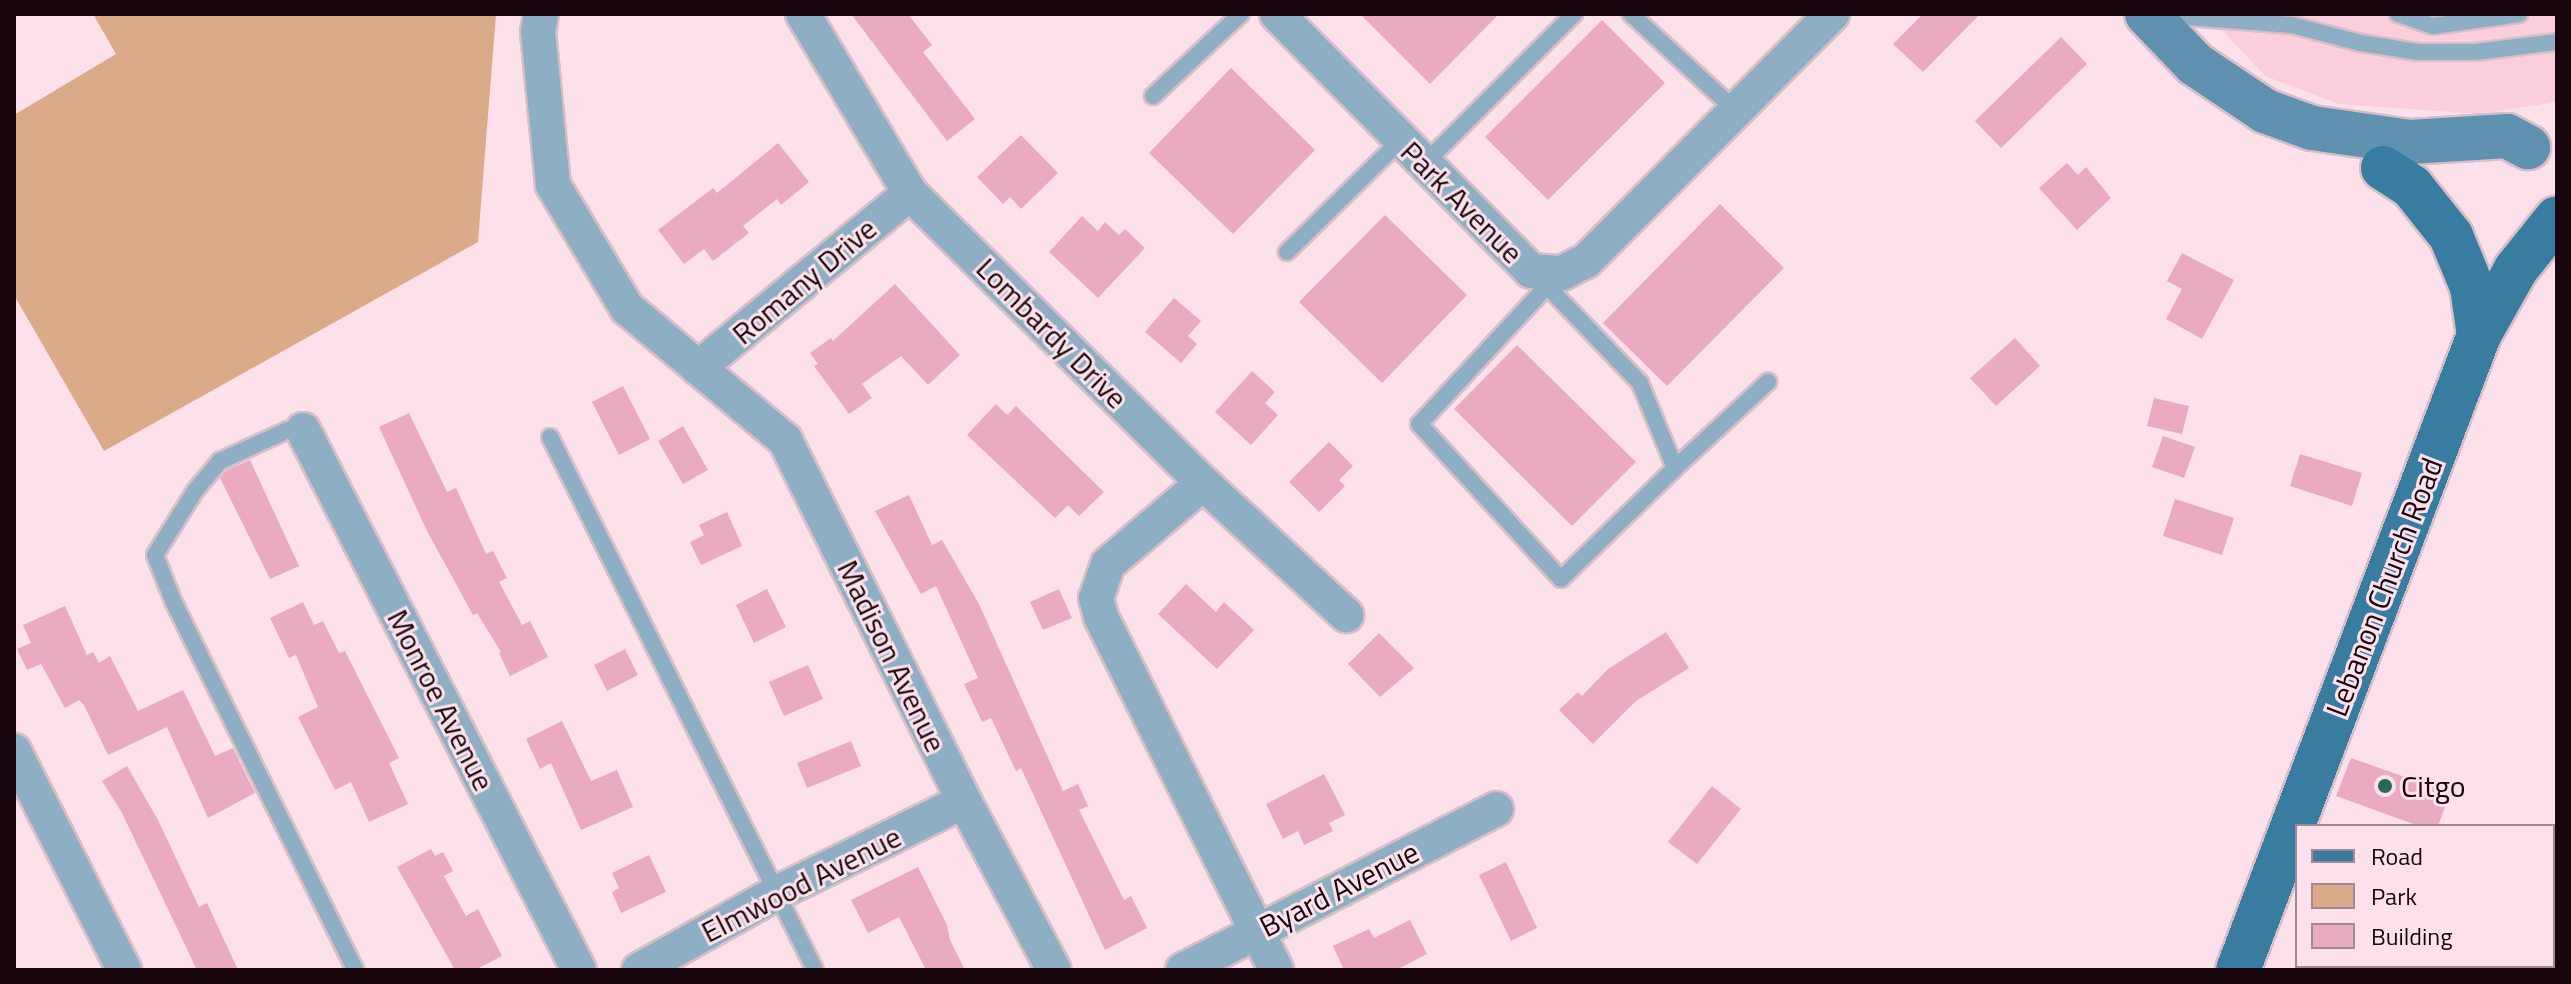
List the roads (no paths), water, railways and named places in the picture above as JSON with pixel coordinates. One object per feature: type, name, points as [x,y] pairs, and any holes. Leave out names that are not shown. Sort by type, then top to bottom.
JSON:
[{"type":"main road","points":[[2147,14],[2195,64],[2265,111],[2312,128],[2410,142],[2507,136],[2543,147]]},
{"type":"main road","points":[[2195,64],[2212,98],[2253,129],[2308,153],[2383,168],[2503,159],[2543,147]]},
{"type":"main road","points":[[2383,168],[2412,187],[2451,236],[2472,287],[2479,335]]},
{"type":"main road","name":"Lebanon Church Road","points":[[2238,970],[2479,335],[2516,269],[2557,218]]},
{"type":"street","name":"Madison Avenue","points":[[541,14],[538,32],[553,185],[627,308],[785,440],[964,801],[1054,970]]},
{"type":"street","name":"Lombardy Drive","points":[[803,14],[910,193],[1203,483],[1346,615]]},
{"type":"street","name":"Park Avenue","points":[[1291,18],[1413,152],[1531,271],[1554,279],[1586,261],[1832,14]]},
{"type":"street","name":"Romany Drive","points":[[698,368],[910,193]]},
{"type":"street","name":"Monroe Avenue","points":[[303,430],[579,970]]},
{"type":"street","points":[[1203,483],[1108,564],[1096,598],[1101,617],[1276,970]]},
{"type":"street","points":[[14,751],[124,970]]},
{"type":"street","name":"Elmwood Avenue","points":[[639,970],[777,893],[964,801]]},
{"type":"street","name":"Byard Avenue","points":[[1183,970],[1496,809]]},
{"type":"lane","points":[[1153,96],[1241,14]]},
{"type":"lane","points":[[1287,252],[1413,152],[1574,14]]},
{"type":"lane","points":[[1631,14],[1735,110]]},
{"type":"lane","points":[[2147,14],[2292,25],[2361,43],[2418,52],[2475,52],[2557,42]]},
{"type":"lane","points":[[2398,14],[2433,26],[2519,14]]},
{"type":"lane","points":[[1675,468],[1640,383],[1554,279],[1419,424],[1561,579],[1768,382]]},
{"type":"lane","points":[[303,430],[288,430],[220,461],[195,491],[155,555],[174,603],[355,970]]},
{"type":"lane","points":[[550,437],[815,970]]},
{"type":"place","name":"Citgo","points":[[2385,786]]}]
